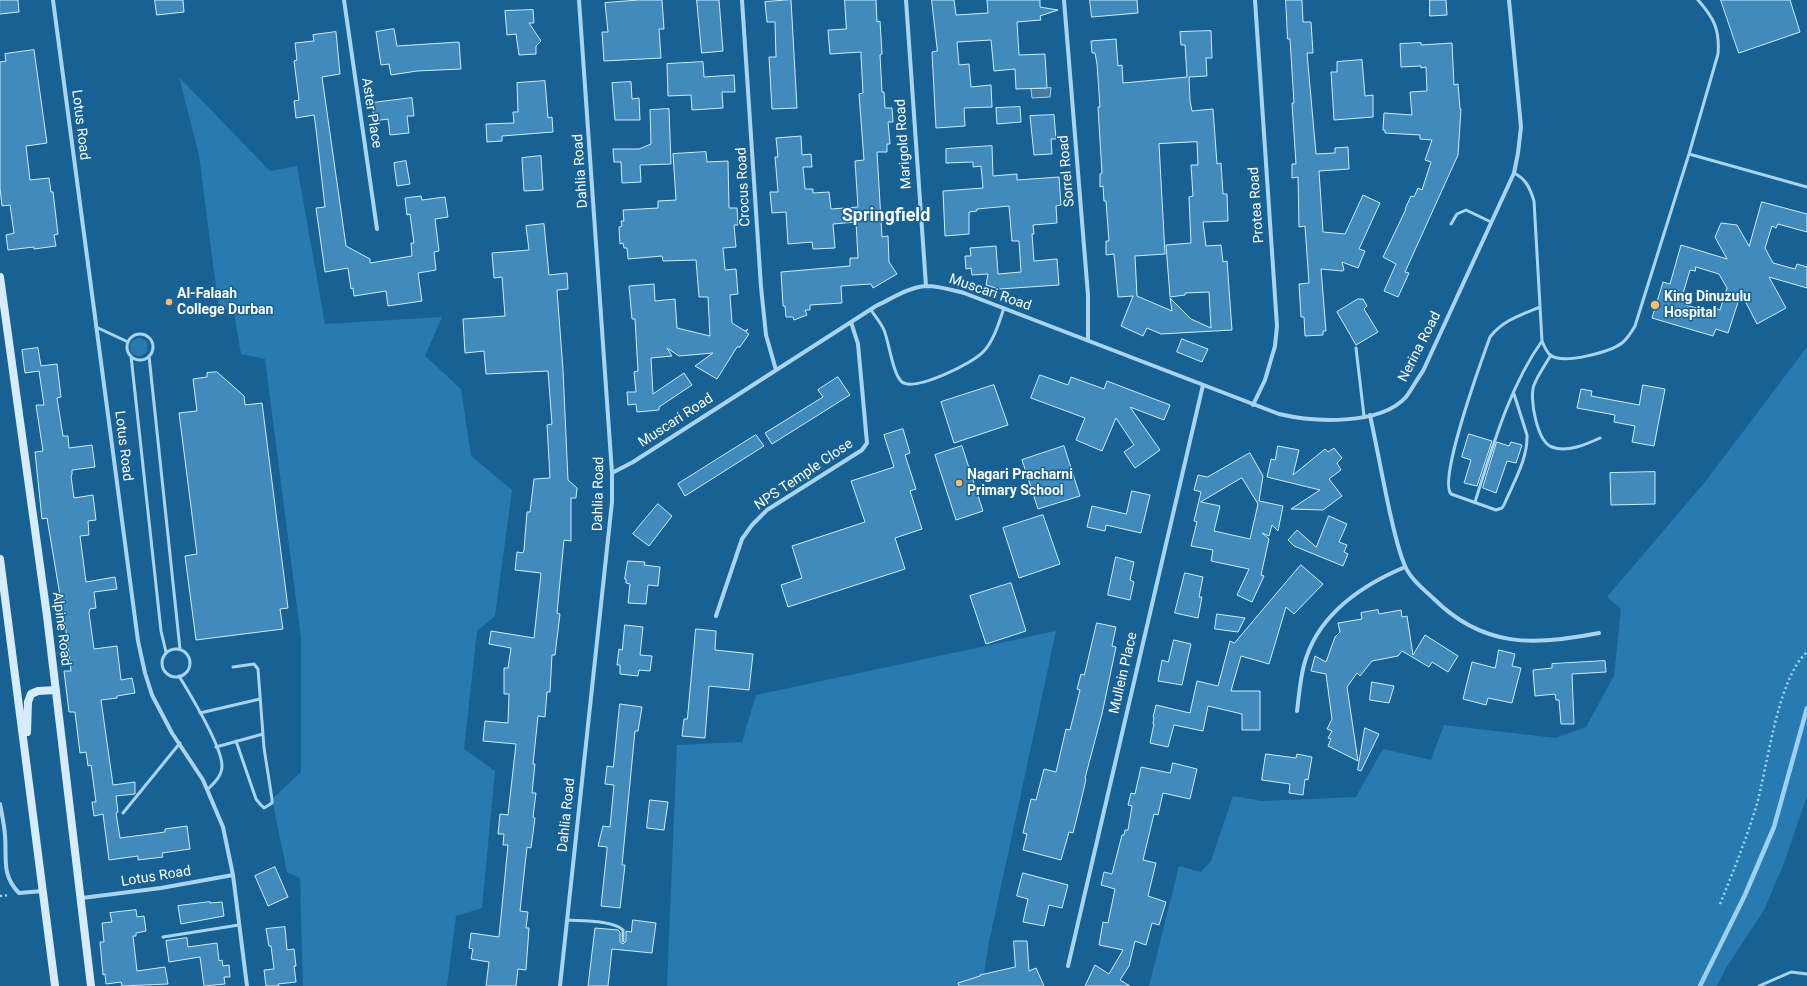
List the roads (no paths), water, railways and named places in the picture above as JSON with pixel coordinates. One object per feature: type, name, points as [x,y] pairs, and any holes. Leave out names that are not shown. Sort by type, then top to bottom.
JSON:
[{"type":"main road","name":"Alpine Road","points":[[0,277],[56,690],[82,898],[91,986]]},
{"type":"main road","points":[[0,559],[55,986]]},
{"type":"main road","points":[[27,762],[28,702],[31,694],[38,691],[56,690]]},
{"type":"street","name":"Lotus Road","points":[[53,0],[138,641],[145,673],[152,695],[172,733],[194,764],[208,790],[223,827],[233,875],[247,986]]},
{"type":"street","name":"Aster Place","points":[[344,0],[377,229]]},
{"type":"street","name":"Dahlia Road","points":[[560,986],[612,502],[612,473],[580,0]]},
{"type":"street","name":"Crocus Road","points":[[742,0],[761,286],[767,341],[776,370]]},
{"type":"street","name":"Marigold Road","points":[[906,0],[926,286]]},
{"type":"street","name":"Sorrel Road","points":[[1064,0],[1088,295],[1088,340]]},
{"type":"street","name":"Protea Road","points":[[1253,405],[1265,380],[1275,346],[1278,326],[1255,0]]},
{"type":"street","name":"Nerina Road","points":[[1370,415],[1389,408],[1406,397],[1423,371],[1514,173],[1521,128],[1510,0]]},
{"type":"street","name":"Muscari Road","points":[[612,473],[633,462],[871,310],[892,298],[926,286],[945,288],[964,293],[1279,414],[1300,419],[1335,419],[1370,415]]},
{"type":"street","name":"NPS Temple Close","points":[[716,616],[742,538],[752,525],[767,510],[862,450],[867,443],[858,344],[852,322]]},
{"type":"street","name":"Mullein Place","points":[[1068,966],[1202,385]]},
{"type":"street","points":[[1370,415],[1393,524],[1406,567],[1422,588],[1443,609],[1462,622],[1498,636],[1519,642],[1546,641],[1600,633]]},
{"type":"street","points":[[1297,711],[1304,666],[1321,625],[1340,605],[1356,593],[1380,578],[1406,567]]},
{"type":"street","points":[[0,804],[5,836],[8,876],[11,885],[19,893],[43,891]]},
{"type":"street","name":"Lotus Road","points":[[82,898],[161,888],[233,875]]},
{"type":"lane","points":[[1514,173],[1522,177],[1528,185],[1534,201],[1542,342],[1551,355],[1558,358],[1576,357],[1606,351],[1621,343],[1630,335],[1635,326],[1689,154],[1718,54],[1719,40],[1715,25],[1709,12],[1698,0]]},
{"type":"lane","points":[[1689,154],[1807,187]]},
{"type":"lane","points":[[1451,224],[1457,214],[1466,210],[1491,222]]},
{"type":"lane","points":[[1514,394],[1527,435],[1526,453],[1502,508],[1496,510],[1450,494],[1448,489],[1448,481],[1452,450],[1490,337],[1510,319],[1540,307]]},
{"type":"lane","points":[[871,310],[883,328],[898,375],[902,382],[908,385],[923,383],[972,362],[984,352],[993,337],[1004,308]]},
{"type":"lane","points":[[96,327],[128,342]]},
{"type":"lane","points":[[166,652],[173,649],[180,649],[189,656],[190,663],[188,670],[179,676],[169,675],[164,669],[162,662],[166,652],[161,631],[131,356],[127,347],[128,342],[135,335],[140,334],[149,338],[153,347],[149,356],[180,649]]},
{"type":"lane","points":[[1475,502],[1497,435],[1521,377],[1533,354],[1542,342]]},
{"type":"lane","points":[[1356,348],[1364,416]]},
{"type":"lane","points":[[1551,355],[1533,390],[1532,402],[1534,415],[1542,437],[1547,444],[1553,448],[1578,446],[1600,438]]},
{"type":"lane","points":[[131,356],[140,360],[149,356]]},
{"type":"lane","points":[[233,667],[254,664],[257,665],[263,734],[272,799],[272,803],[264,808],[256,798],[236,741]]},
{"type":"lane","points":[[179,676],[200,713],[221,758],[221,770],[216,780],[208,790]]},
{"type":"lane","points":[[200,713],[260,699]]},
{"type":"lane","points":[[216,747],[263,734]]},
{"type":"lane","points":[[123,813],[180,743]]},
{"type":"lane","points":[[567,920],[611,923],[620,926],[623,930],[623,941]]},
{"type":"lane","points":[[163,937],[239,925]]},
{"type":"lane","points":[[1759,986],[1791,972],[1807,974]]},
{"type":"waterway","points":[[1700,986],[1745,895],[1774,827],[1807,708]]},
{"type":"place","name":"Al-Falaah College Durban","points":[[169,302]]},
{"type":"place","name":"King Dinuzulu Hospital","points":[[1655,305]]},
{"type":"place","name":"Nagari Pracharni Primary School","points":[[959,483]]},
{"type":"district","name":"Springfield","points":[[886,216]]}]
